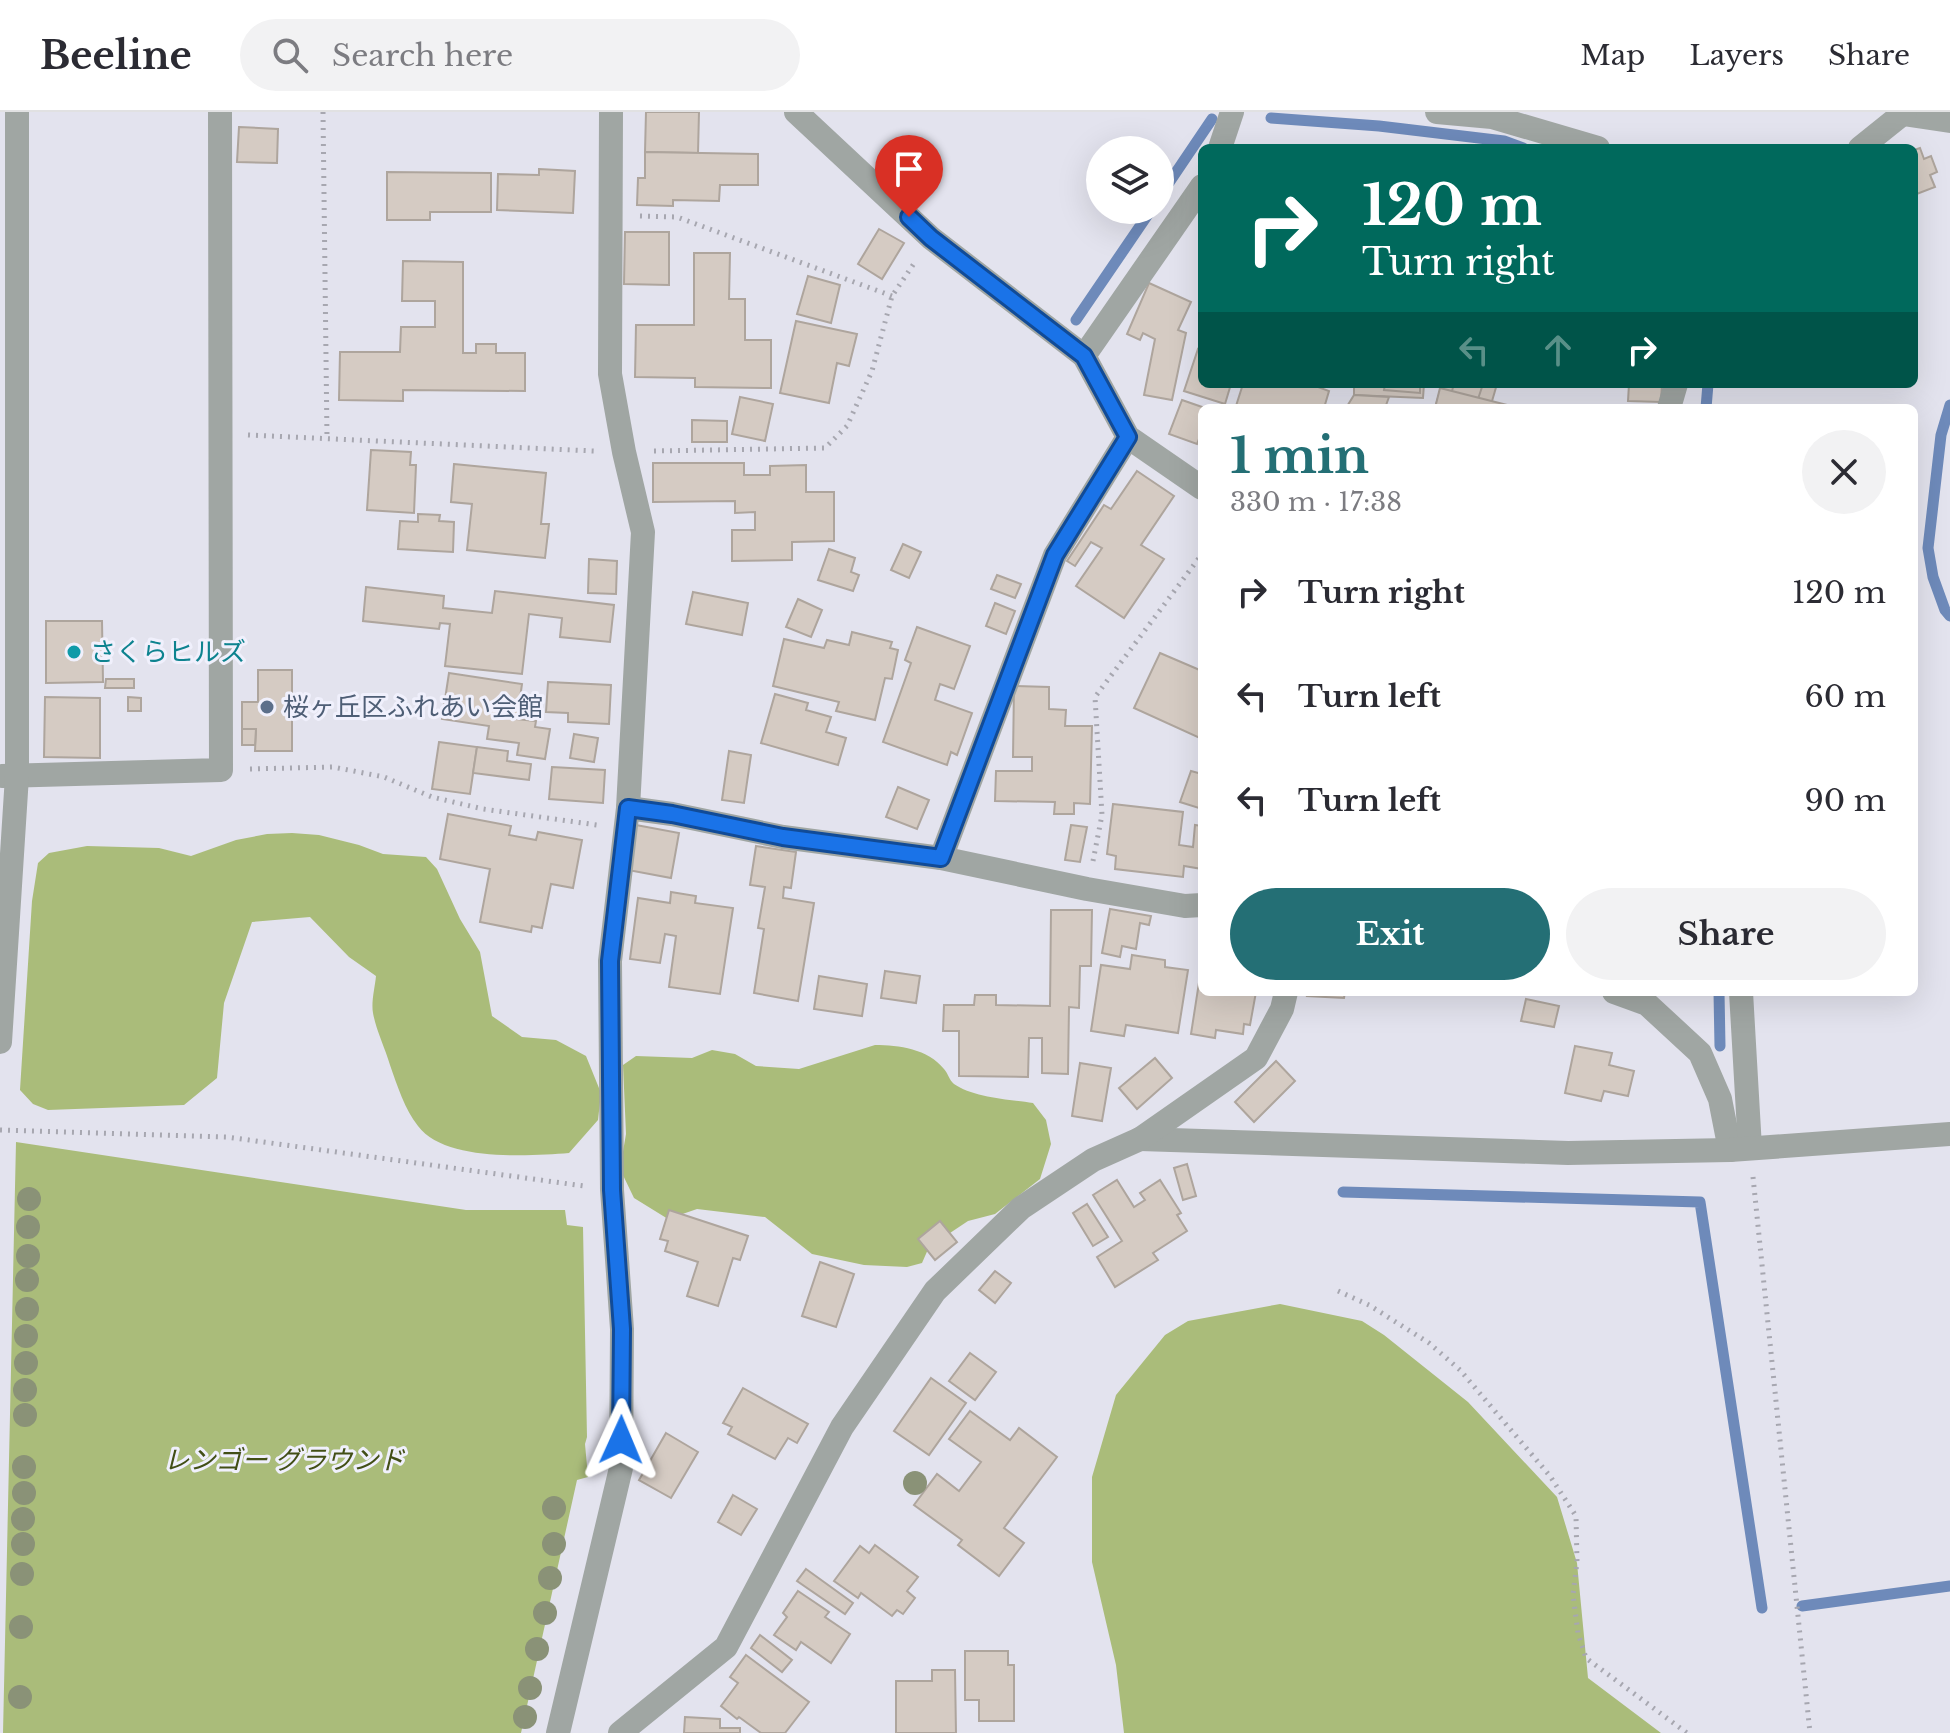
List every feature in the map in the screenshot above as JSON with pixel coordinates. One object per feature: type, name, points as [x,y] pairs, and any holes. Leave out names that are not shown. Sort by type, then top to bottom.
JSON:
[{"type":"street","points":[[0,1042],[8,776],[17,112]]},
{"type":"street","points":[[8,776],[221,770],[220,112]]},
{"type":"street","points":[[558,1733],[621,1468],[622,1329],[612,1190],[610,961],[627,819],[643,532],[634,452],[610,374],[611,112]]},
{"type":"street","points":[[796,112],[931,238],[1084,356],[1128,437],[1198,485]]},
{"type":"street","points":[[1221,144],[1232,112]]},
{"type":"street","points":[[1437,112],[1492,117],[1584,144]]},
{"type":"street","points":[[1865,144],[1904,113],[1950,121]]},
{"type":"street","points":[[1084,356],[1198,192]]},
{"type":"street","points":[[941,858],[1055,555],[1128,437]]},
{"type":"street","points":[[627,819],[672,814],[783,837],[941,858],[1087,889],[1185,906],[1198,905]]},
{"type":"street","points":[[620,1733],[726,1647],[842,1427],[935,1291],[1021,1208],[1093,1160],[1140,1139],[1256,1058],[1282,1009],[1285,996]]},
{"type":"street","points":[[1625,996],[1647,1004],[1700,1053],[1740,1149]]},
{"type":"street","points":[[1740,1149],[1741,996]]},
{"type":"street","points":[[1140,1139],[1568,1153],[1740,1149],[1950,1134]]},
{"type":"path","points":[[323,112],[327,438]]},
{"type":"path","points":[[611,216],[677,217],[892,296]]},
{"type":"path","points":[[219,434],[634,452],[825,448],[847,426],[872,371],[892,296],[931,238]]},
{"type":"path","points":[[1087,889],[1102,815],[1095,697],[1198,559]]},
{"type":"path","points":[[221,770],[333,767],[384,777],[432,797],[483,809],[627,819]]},
{"type":"path","points":[[0,1130],[227,1137],[612,1190]]},
{"type":"path","points":[[1740,1149],[1810,1733]]},
{"type":"path","points":[[1338,1291],[1369,1305],[1429,1343],[1460,1370],[1550,1476],[1576,1516],[1577,1562],[1573,1595],[1578,1633],[1586,1658],[1687,1733]]},
{"type":"green space","points":[[292,833],[319,835],[383,854],[426,857],[437,869],[460,919],[480,952],[492,1016],[522,1037],[556,1040],[586,1056],[601,1093],[598,1120],[569,1153],[489,1154],[447,1146],[431,1138],[413,1120],[405,1105],[378,1032],[373,1009],[376,976],[349,957],[310,917],[252,922],[224,1003],[217,1078],[184,1105],[48,1110],[33,1104],[20,1090],[32,901],[38,863],[49,853],[87,846],[159,848],[191,856],[236,840]]},
{"type":"green space","points":[[875,1045],[903,1047],[930,1057],[954,1084],[971,1092],[1033,1103],[1046,1120],[1051,1144],[1040,1179],[995,1214],[968,1221],[929,1247],[922,1263],[907,1267],[864,1265],[812,1254],[765,1217],[697,1209],[668,1219],[634,1198],[620,1169],[626,1134],[623,1065],[636,1056],[692,1058],[712,1050],[735,1054],[756,1066],[799,1069]]},
{"type":"green space","name":"レンゴー グラウンド","points":[[16,1142],[466,1210],[565,1210],[567,1225],[583,1227],[588,1477],[577,1480],[521,1733],[3,1733]]},
{"type":"green space","points":[[1280,1304],[1362,1321],[1384,1335],[1468,1402],[1557,1497],[1577,1563],[1588,1678],[1661,1733],[1124,1733],[1116,1665],[1092,1562],[1092,1477],[1116,1395],[1165,1335],[1188,1321]]},
{"type":"building","points":[[646,112],[699,112],[698,153],[645,152]]},
{"type":"building","points":[[239,127],[278,129],[277,163],[237,162]]},
{"type":"building","points":[[1918,149],[1924,159],[1931,156],[1937,172],[1930,175],[1935,187],[1918,193]]},
{"type":"building","points":[[645,152],[758,154],[758,185],[720,185],[719,201],[673,200],[673,206],[637,205],[638,178],[645,178]]},
{"type":"building","points":[[539,169],[575,171],[573,213],[497,210],[498,174],[539,175]]},
{"type":"building","points":[[387,172],[491,173],[491,212],[430,212],[430,220],[387,220]]},
{"type":"building","points":[[879,229],[904,243],[882,279],[858,264]]},
{"type":"building","points":[[625,232],[669,232],[669,285],[624,284]]},
{"type":"building","points":[[694,253],[730,253],[729,299],[745,299],[745,340],[771,340],[771,388],[695,387],[695,378],[635,377],[636,325],[694,325]]},
{"type":"building","points":[[403,261],[463,262],[463,353],[476,353],[476,344],[496,344],[496,353],[525,353],[525,391],[403,390],[403,401],[339,400],[340,352],[400,352],[401,327],[435,327],[435,301],[402,301]]},
{"type":"building","points":[[808,276],[840,285],[831,323],[797,314]]},
{"type":"building","points":[[1149,283],[1191,302],[1178,330],[1186,333],[1172,400],[1144,395],[1155,339],[1143,333],[1140,340],[1127,334]]},
{"type":"building","points":[[796,321],[857,334],[849,366],[837,363],[829,403],[780,393]]},
{"type":"building","points":[[1198,349],[1198,388],[1230,388],[1225,404],[1184,391]]},
{"type":"building","points":[[1242,388],[1321,388],[1329,391],[1325,404],[1237,404]]},
{"type":"building","points":[[1354,388],[1424,388],[1423,398],[1354,395]]},
{"type":"building","points":[[1420,388],[1420,393],[1384,390]]},
{"type":"building","points":[[1440,388],[1503,404],[1436,404]]},
{"type":"building","points":[[1441,388],[1496,388],[1491,404],[1436,404]]},
{"type":"building","points":[[1453,388],[1482,388],[1476,404],[1448,404]]},
{"type":"building","points":[[1629,388],[1662,388],[1661,402],[1628,401]]},
{"type":"building","points":[[1354,395],[1389,397],[1386,404],[1348,404]]},
{"type":"building","points":[[740,397],[773,404],[765,441],[732,434]]},
{"type":"building","points":[[1182,400],[1198,406],[1197,444],[1169,434]]},
{"type":"building","points":[[692,420],[727,421],[727,442],[692,442]]},
{"type":"building","points":[[371,450],[411,452],[410,465],[416,465],[414,513],[367,510]]},
{"type":"building","points":[[653,463],[744,463],[744,475],[770,475],[770,466],[806,465],[806,492],[834,492],[834,541],[792,542],[792,560],[732,561],[732,530],[755,530],[755,512],[735,513],[735,501],[653,502]]},
{"type":"building","points":[[454,464],[546,473],[541,524],[549,524],[545,558],[467,550],[472,504],[451,502]]},
{"type":"building","points":[[1137,471],[1174,496],[1141,545],[1164,559],[1124,618],[1076,586],[1102,548],[1091,542],[1075,566],[1067,561],[1104,505],[1111,509]]},
{"type":"building","points":[[418,514],[440,515],[439,521],[454,522],[453,552],[398,549],[400,521],[418,522]]},
{"type":"building","points":[[903,544],[921,552],[909,578],[891,570]]},
{"type":"building","points":[[829,549],[855,558],[851,572],[859,575],[853,591],[818,580]]},
{"type":"building","points":[[589,559],[617,561],[616,594],[588,593]]},
{"type":"building","points":[[997,575],[1021,584],[1015,598],[991,589]]},
{"type":"building","points":[[366,587],[444,596],[443,608],[492,613],[495,591],[614,605],[610,642],[560,637],[562,618],[529,614],[522,674],[445,666],[450,624],[440,623],[439,629],[363,621]]},
{"type":"building","points":[[693,592],[748,603],[742,635],[686,624]]},
{"type":"building","points":[[798,599],[822,610],[811,637],[786,627]]},
{"type":"building","points":[[995,603],[1015,611],[1006,634],[986,626]]},
{"type":"building","name":"さくらヒルズ","points":[[46,621],[102,621],[103,682],[46,683]]},
{"type":"building","points":[[917,627],[970,646],[954,689],[940,684],[935,700],[972,713],[957,755],[951,752],[947,765],[883,742],[911,663],[905,660]]},
{"type":"building","points":[[852,632],[892,642],[890,648],[898,650],[892,679],[885,678],[875,720],[836,711],[839,702],[773,686],[784,639],[824,648],[827,640],[849,645]]},
{"type":"building","points":[[1160,653],[1198,669],[1198,737],[1134,708]]},
{"type":"building","name":"桜ヶ丘区ふれあい会館","points":[[258,670],[292,670],[292,751],[255,751],[256,729],[242,729],[242,702],[258,702]]},
{"type":"building","points":[[449,673],[522,684],[517,719],[536,721],[535,727],[550,729],[545,759],[517,755],[519,743],[487,739],[489,726],[442,719]]},
{"type":"building","points":[[106,679],[134,679],[134,688],[105,688]]},
{"type":"building","points":[[548,682],[611,685],[609,724],[568,722],[568,713],[546,712]]},
{"type":"building","points":[[1014,686],[1049,687],[1049,709],[1066,710],[1065,726],[1092,726],[1090,804],[1074,803],[1074,814],[1054,814],[1055,802],[995,801],[996,771],[1032,771],[1032,757],[1013,757]]},
{"type":"building","points":[[775,694],[808,703],[806,710],[831,717],[826,732],[846,738],[838,765],[761,743]]},
{"type":"building","points":[[45,697],[100,698],[100,758],[44,757]]},
{"type":"building","points":[[128,697],[141,698],[141,711],[128,711]]},
{"type":"building","points":[[242,729],[256,729],[255,745],[242,745]]},
{"type":"building","points":[[574,734],[598,738],[594,762],[570,758]]},
{"type":"building","points":[[439,742],[477,747],[470,794],[432,789]]},
{"type":"building","points":[[477,747],[508,751],[507,761],[531,764],[529,780],[473,773]]},
{"type":"building","points":[[729,751],[751,755],[744,803],[722,800]]},
{"type":"building","points":[[552,767],[605,770],[603,803],[549,799]]},
{"type":"building","points":[[1191,771],[1198,773],[1198,808],[1180,802]]},
{"type":"building","points":[[898,787],[929,800],[917,829],[886,817]]},
{"type":"building","points":[[1113,804],[1183,812],[1179,845],[1193,847],[1195,825],[1198,825],[1198,868],[1184,866],[1183,877],[1115,869],[1116,856],[1107,854]]},
{"type":"building","points":[[448,814],[511,826],[509,835],[536,840],[538,832],[582,840],[573,888],[551,884],[542,928],[532,926],[531,932],[480,922],[490,869],[440,859]]},
{"type":"building","points":[[636,825],[679,833],[671,878],[628,870]]},
{"type":"building","points":[[1071,825],[1087,827],[1080,862],[1065,860]]},
{"type":"building","points":[[756,846],[796,852],[791,888],[784,887],[783,898],[814,903],[798,1001],[754,993],[764,929],[758,928],[765,887],[750,885]]},
{"type":"building","points":[[671,892],[696,896],[695,903],[733,908],[720,994],[669,987],[676,936],[665,934],[660,963],[630,959],[638,898],[670,903]]},
{"type":"building","points":[[1110,909],[1151,916],[1149,925],[1140,923],[1136,949],[1122,946],[1120,957],[1102,953]]},
{"type":"building","points":[[1051,910],[1092,910],[1091,966],[1080,966],[1079,1008],[1069,1007],[1068,1074],[1042,1073],[1042,1038],[1029,1038],[1028,1077],[959,1076],[959,1031],[943,1031],[944,1005],[974,1005],[975,995],[996,995],[996,1005],[1050,1006]]},
{"type":"building","points":[[1132,955],[1165,960],[1165,967],[1188,970],[1178,1033],[1126,1025],[1124,1036],[1091,1031],[1101,965],[1130,969]]},
{"type":"building","points":[[885,971],[920,976],[916,1003],[881,998]]},
{"type":"building","points":[[819,976],[867,984],[862,1016],[814,1009]]},
{"type":"building","points":[[1198,989],[1198,996],[1255,996],[1250,1025],[1244,1024],[1243,1034],[1216,1030],[1215,1038],[1191,1034]]},
{"type":"building","points":[[1526,999],[1559,1006],[1554,1027],[1521,1021]]},
{"type":"building","points":[[1575,1046],[1612,1053],[1609,1065],[1634,1071],[1628,1096],[1604,1091],[1601,1101],[1565,1093]]},
{"type":"building","points":[[1155,1058],[1172,1078],[1137,1109],[1119,1088]]},
{"type":"building","points":[[1276,1061],[1295,1081],[1254,1122],[1235,1102]]},
{"type":"building","points":[[1080,1063],[1111,1068],[1102,1121],[1072,1116]]},
{"type":"building","points":[[1187,1164],[1196,1196],[1183,1200],[1174,1168]]},
{"type":"building","points":[[1117,1180],[1134,1207],[1145,1200],[1140,1193],[1160,1180],[1181,1213],[1177,1215],[1187,1231],[1153,1253],[1158,1260],[1115,1287],[1097,1257],[1122,1241],[1093,1195]]},
{"type":"building","points":[[1087,1204],[1108,1237],[1093,1246],[1073,1213]]},
{"type":"building","points":[[669,1210],[748,1236],[740,1260],[733,1258],[718,1306],[687,1296],[698,1262],[665,1251],[668,1241],[660,1239]]},
{"type":"building","points":[[940,1221],[957,1242],[935,1260],[918,1239]]},
{"type":"building","points":[[820,1262],[854,1274],[836,1327],[802,1316]]},
{"type":"building","points":[[995,1271],[1011,1283],[995,1303],[979,1290]]},
{"type":"building","points":[[970,1353],[996,1372],[975,1400],[949,1381]]},
{"type":"building","points":[[931,1378],[966,1403],[929,1455],[894,1431]]},
{"type":"building","points":[[743,1388],[808,1424],[797,1443],[788,1438],[775,1459],[728,1434],[732,1427],[723,1423]]},
{"type":"building","points":[[970,1411],[1010,1440],[1019,1428],[1057,1457],[1004,1528],[1024,1543],[999,1576],[958,1545],[962,1540],[914,1505],[937,1474],[959,1491],[981,1462],[949,1439]]},
{"type":"building","points":[[666,1433],[698,1452],[671,1498],[639,1480]]},
{"type":"building","points":[[733,1495],[757,1509],[741,1535],[718,1522]]},
{"type":"building","points":[[875,1545],[918,1577],[907,1591],[915,1598],[903,1614],[897,1610],[892,1616],[861,1593],[858,1598],[834,1581],[860,1546],[869,1553]]},
{"type":"building","points":[[806,1569],[853,1603],[845,1614],[797,1581]]},
{"type":"building","points":[[798,1591],[829,1612],[825,1617],[850,1634],[831,1663],[801,1642],[796,1650],[774,1635],[787,1617],[783,1613]]},
{"type":"building","points":[[760,1635],[792,1660],[782,1672],[751,1648]]},
{"type":"building","points":[[965,1651],[1008,1651],[1008,1665],[1014,1665],[1014,1721],[979,1721],[979,1700],[965,1700]]},
{"type":"building","points":[[746,1655],[809,1702],[785,1733],[761,1733],[721,1706],[738,1683],[730,1677]]},
{"type":"building","points":[[932,1670],[955,1670],[956,1733],[896,1733],[896,1681],[932,1681]]},
{"type":"building","points":[[685,1717],[720,1719],[720,1728],[740,1728],[740,1733],[684,1733]]},
{"type":"waterway","points":[[1271,118],[1379,126],[1512,144]]},
{"type":"waterway","points":[[1174,175],[1212,119]]},
{"type":"waterway","points":[[1076,320],[1141,224]]},
{"type":"waterway","points":[[1706,404],[1708,388]]},
{"type":"waterway","points":[[1950,405],[1941,435],[1928,548],[1933,577],[1950,616]]},
{"type":"waterway","points":[[1719,996],[1720,1046]]},
{"type":"waterway","points":[[1343,1192],[1700,1202],[1762,1608]]},
{"type":"waterway","points":[[1802,1606],[1950,1586]]},
{"type":"place","name":"さくらヒルズ","points":[[74,652]]},
{"type":"place","name":"桜ヶ丘区ふれあい会館","points":[[267,707]]},
{"type":"route","points":[[621,1440],[622,1329],[612,1190],[610,961],[628,808],[783,837],[941,858],[1055,555],[1128,437],[1084,356],[931,238],[909,217]]}]
